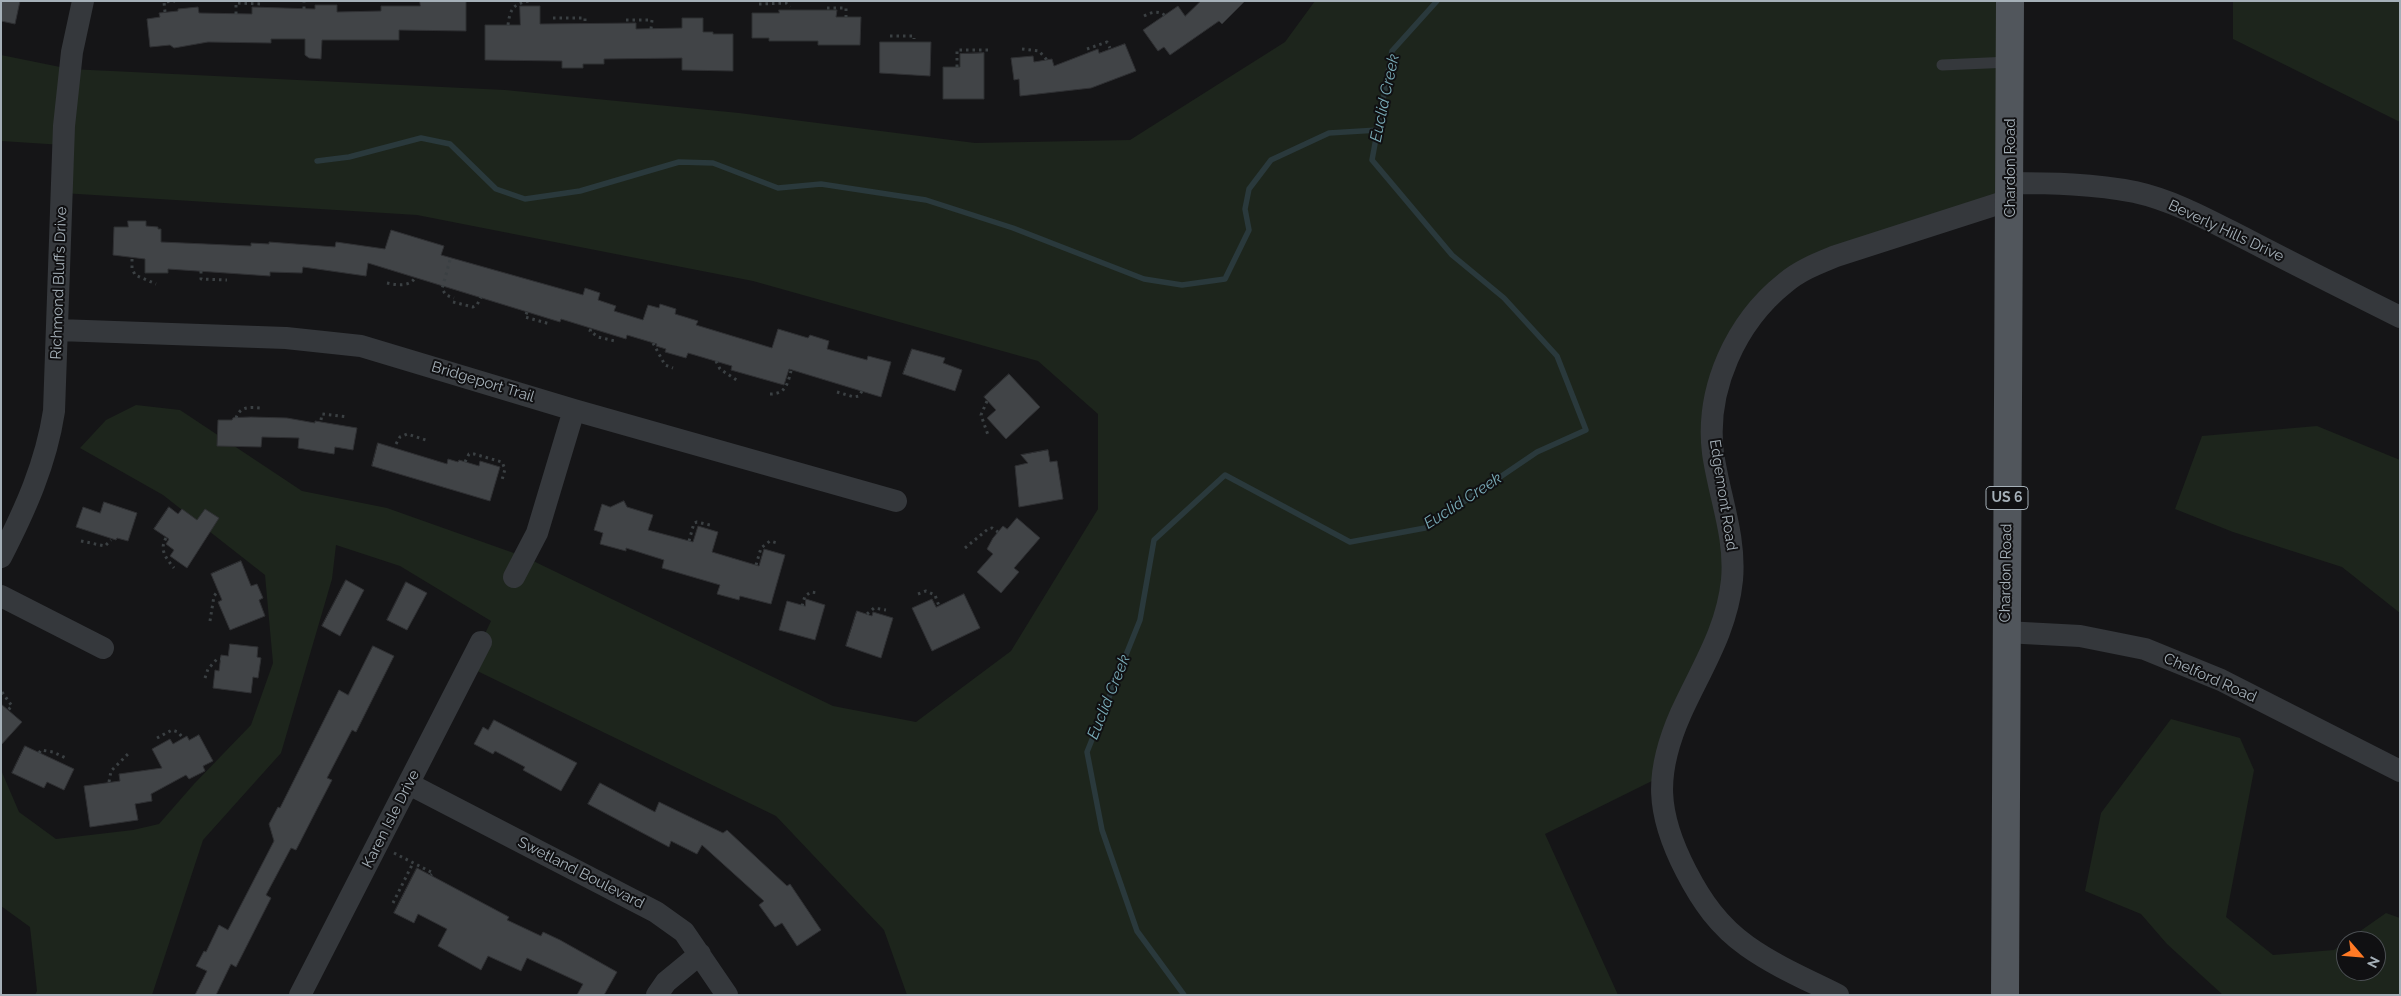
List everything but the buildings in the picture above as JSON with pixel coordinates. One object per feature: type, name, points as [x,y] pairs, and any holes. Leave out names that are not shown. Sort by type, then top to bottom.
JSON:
[{"type":"main road","name":"Chardon Road","points":[[2005,995],[2005,632],[2010,192],[2010,1]]},
{"type":"street","name":"Richmond Bluffs Drive","points":[[1,557],[25,510],[41,468],[50,438],[54,411],[64,126],[72,52],[83,1]]},
{"type":"street","name":"Beverly Hills Drive","points":[[2010,192],[2050,183],[2099,186],[2136,193],[2170,203],[2400,317]]},
{"type":"street","name":"Edgemont Road","points":[[1838,995],[1774,963],[1748,947],[1721,925],[1699,897],[1671,841],[1663,811],[1662,776],[1668,746],[1681,713],[1722,627],[1730,597],[1733,561],[1730,532],[1713,452],[1716,395],[1724,366],[1749,320],[1764,302],[1787,281],[1810,267],[1836,256],[2010,192]]},
{"type":"street","name":"Bridgeport Trail","points":[[58,330],[286,338],[354,345],[402,357],[574,410],[896,501]]},
{"type":"street","points":[[514,577],[537,533],[574,410]]},
{"type":"street","points":[[1,596],[103,648]]},
{"type":"street","name":"Chelford Road","points":[[2005,632],[2080,636],[2113,641],[2145,649],[2222,680],[2400,771]]},
{"type":"street","name":"Karen Isle Drive","points":[[300,995],[481,642]]},
{"type":"street","name":"Swetland Boulevard","points":[[409,784],[656,912],[684,932],[727,995]]},
{"type":"street","points":[[657,995],[666,982],[700,954]]},
{"type":"lane","points":[[1942,65],[2010,62]]},
{"type":"path","points":[[165,12],[164,2],[175,1]]},
{"type":"path","points":[[304,1],[304,9]]},
{"type":"path","points":[[508,25],[511,9],[514,5],[529,1]]},
{"type":"path","points":[[236,14],[236,3],[261,4]]},
{"type":"path","points":[[759,4],[786,3],[790,7]]},
{"type":"path","points":[[827,8],[846,8],[846,17]]},
{"type":"path","points":[[1144,16],[1154,12],[1161,12],[1166,16]]},
{"type":"path","points":[[552,18],[585,18],[585,24]]},
{"type":"path","points":[[626,20],[652,20],[651,29]]},
{"type":"path","points":[[890,36],[914,36],[914,39]]},
{"type":"path","points":[[1087,50],[1107,42],[1110,48]]},
{"type":"path","points":[[1022,49],[1040,51],[1048,60]]},
{"type":"path","points":[[957,67],[957,50],[992,50]]},
{"type":"path","points":[[132,259],[132,268],[135,275],[156,284]]},
{"type":"path","points":[[450,260],[442,289],[446,295],[453,300],[473,307],[477,305],[481,298]]},
{"type":"path","points":[[201,270],[201,279],[227,280]]},
{"type":"path","points":[[387,283],[405,285],[412,283],[416,278]]},
{"type":"path","points":[[526,312],[525,317],[550,324]]},
{"type":"path","points":[[591,328],[590,331],[598,337],[615,341]]},
{"type":"path","points":[[653,343],[665,365],[673,368]]},
{"type":"path","points":[[716,361],[720,370],[738,381]]},
{"type":"path","points":[[770,394],[777,394],[786,388],[792,367]]},
{"type":"path","points":[[837,392],[854,397],[859,396],[862,391]]},
{"type":"path","points":[[987,401],[981,415],[988,435]]},
{"type":"path","points":[[236,418],[240,411],[246,408],[260,408]]},
{"type":"path","points":[[321,420],[322,414],[348,417]]},
{"type":"path","points":[[396,444],[400,437],[407,434],[426,440]]},
{"type":"path","points":[[465,462],[469,454],[474,454],[502,462],[506,470],[502,480]]},
{"type":"path","points":[[689,541],[694,523],[710,525]]},
{"type":"path","points":[[965,548],[988,529],[992,528],[998,532]]},
{"type":"path","points":[[166,538],[162,544],[163,553],[174,568]]},
{"type":"path","points":[[81,541],[105,546],[111,540]]},
{"type":"path","points":[[756,565],[763,546],[770,541],[778,543]]},
{"type":"path","points":[[210,621],[214,596],[218,592]]},
{"type":"path","points":[[802,606],[805,596],[811,592],[818,593]]},
{"type":"path","points":[[918,594],[926,592],[935,595],[940,606]]},
{"type":"path","points":[[867,614],[874,608],[886,610]]},
{"type":"path","points":[[205,678],[211,664],[217,659],[221,659]]},
{"type":"path","points":[[2,692],[12,706],[8,710]]},
{"type":"path","points":[[158,738],[172,730],[178,732],[183,738]]},
{"type":"path","points":[[39,753],[41,750],[47,750],[68,759]]},
{"type":"path","points":[[109,782],[111,772],[128,754]]},
{"type":"path","points":[[377,845],[433,873],[431,875]]},
{"type":"path","points":[[393,903],[414,863]]},
{"type":"shaded area","points":[[1315,1],[2010,1],[2010,200],[1836,256],[1764,302],[1716,395],[1733,561],[1662,776],[1545,834],[1618,995],[907,995],[884,930],[776,816],[469,667],[491,621],[400,566],[336,545],[332,579],[281,753],[203,840],[152,995],[35,995],[37,991],[30,927],[1,906],[1,770],[19,812],[56,839],[133,830],[159,824],[194,784],[251,725],[273,663],[265,575],[163,495],[80,448],[106,420],[136,405],[180,410],[302,491],[387,508],[525,557],[833,706],[916,722],[1011,651],[1098,509],[1098,414],[1038,361],[753,281],[417,215],[62,193],[63,145],[1,141],[1,55],[70,69],[505,90],[739,113],[975,143],[1130,140],[1285,42]]},
{"type":"shaded area","points":[[2233,1],[2400,1],[2400,122],[2233,39]]},
{"type":"shaded area","points":[[2317,426],[2400,460],[2400,613],[2342,567],[2233,532],[2175,509],[2202,436]]},
{"type":"shaded area","points":[[2171,719],[2240,738],[2254,770],[2226,917],[2273,955],[2336,948],[2336,981],[2386,981],[2386,931],[2360,931],[2386,913],[2400,918],[2400,995],[2223,995],[2167,944],[2141,914],[2085,891],[2101,813]]},
{"type":"waterway","name":"Euclid Creek","points":[[1184,995],[1137,931],[1102,830],[1087,752],[1140,620],[1154,540],[1225,475],[1350,542],[1425,528],[1537,452],[1586,430],[1557,356],[1504,298],[1452,255],[1372,160],[1392,51],[1437,1]]},
{"type":"waterway","points":[[317,161],[349,157],[421,138],[450,144],[496,189],[525,199],[580,191],[679,162],[713,163],[778,188],[821,184],[926,200],[1013,228],[1144,279],[1182,285],[1225,279],[1249,230],[1245,209],[1249,189],[1271,160],[1329,133],[1378,130]]}]
